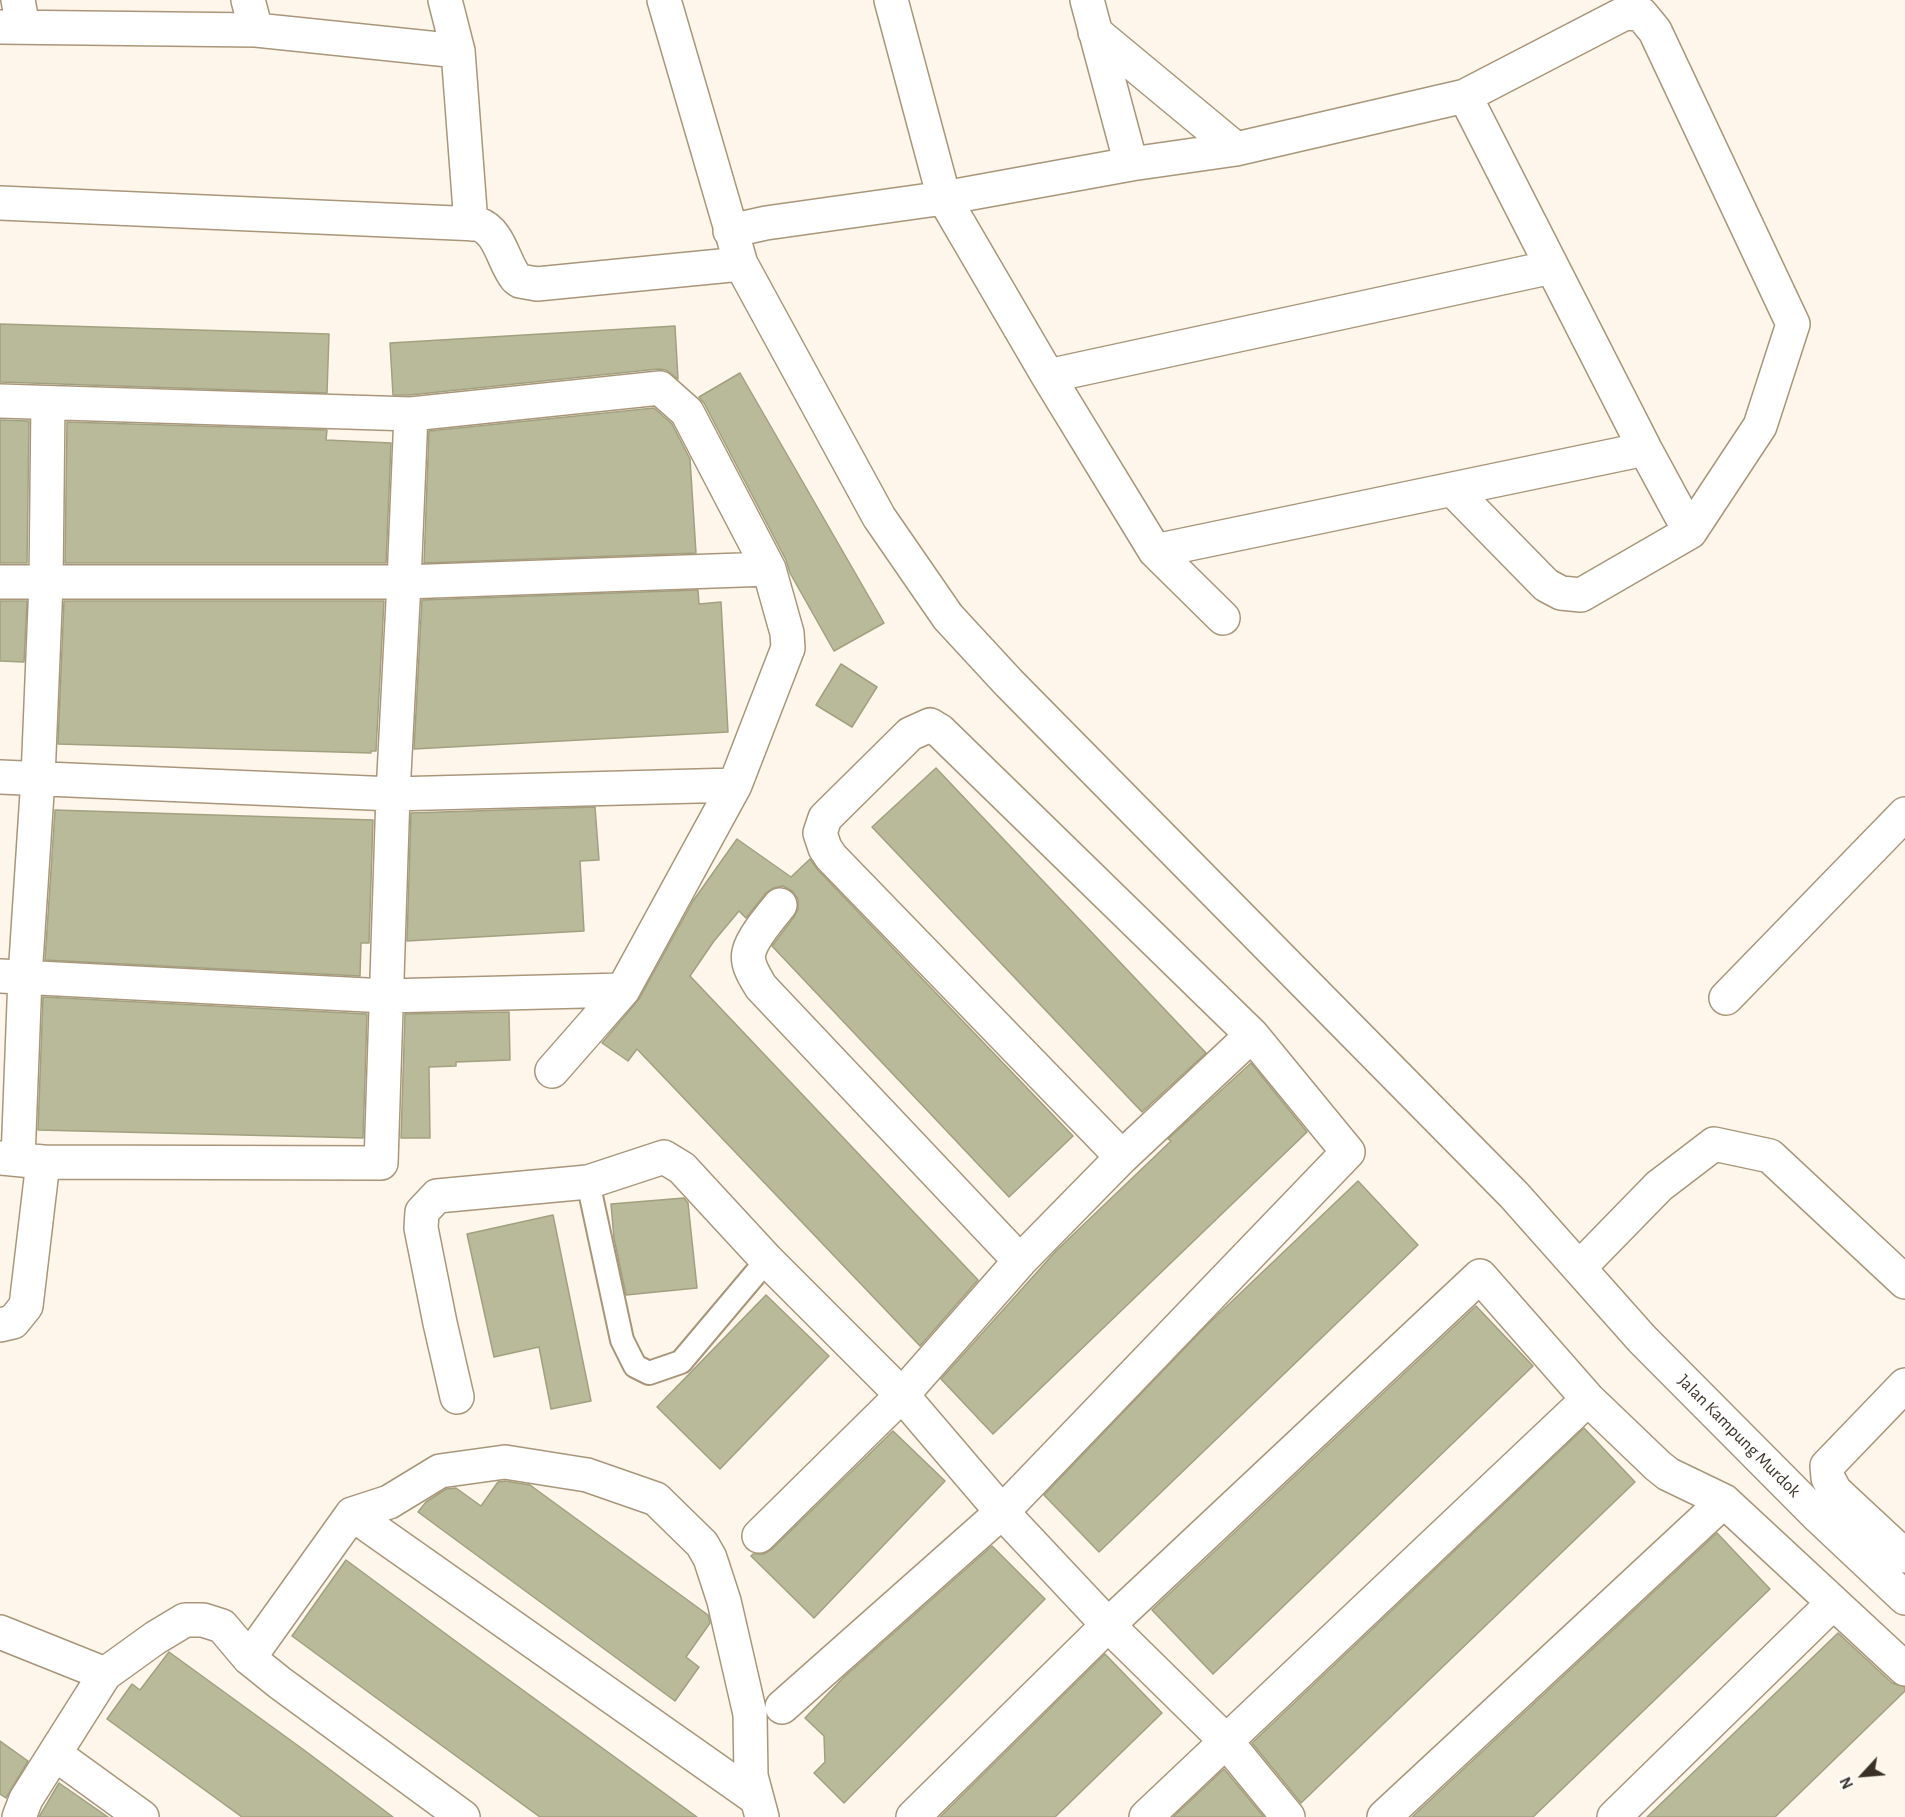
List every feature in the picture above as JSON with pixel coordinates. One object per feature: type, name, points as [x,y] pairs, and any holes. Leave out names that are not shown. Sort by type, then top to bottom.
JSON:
[{"type":"street","points":[[445,0],[458,51],[471,224]]},
{"type":"street","name":"Jalan Kampung Murdok","points":[[664,0],[741,264],[879,517],[948,617],[1009,683],[1514,1195],[1667,1364],[1818,1517],[1905,1598]]},
{"type":"street","points":[[891,0],[944,198],[1048,376],[1155,551],[1224,618]]},
{"type":"street","points":[[1087,0],[1131,164]]},
{"type":"street","points":[[730,231],[944,198],[1131,164],[1236,149],[1465,96],[1625,13],[1641,14],[1655,31],[1793,324],[1760,426],[1690,531],[1581,595],[1561,593],[1546,585],[1453,490]]},
{"type":"street","points":[[13,18],[252,15],[458,51]]},
{"type":"street","points":[[1095,32],[1236,149]]},
{"type":"street","points":[[1465,96],[1645,448],[1690,531]]},
{"type":"street","points":[[0,203],[481,225],[491,232],[513,274],[520,281],[537,284],[741,264]]},
{"type":"street","points":[[1048,376],[1552,267]]},
{"type":"street","points":[[0,402],[411,414],[660,388],[687,412],[769,569],[788,633],[788,648],[735,785],[623,990],[552,1071]]},
{"type":"street","points":[[0,1325],[13,1322],[26,1306],[12,976],[38,778],[46,583],[48,403]]},
{"type":"street","points":[[20,1160],[381,1163],[393,795],[411,414]]},
{"type":"street","points":[[1155,551],[1645,448]]},
{"type":"street","points":[[0,582],[404,582],[769,569]]},
{"type":"street","points":[[782,1707],[1002,1512],[1348,1152],[1252,1035],[940,731],[930,725],[910,734],[825,818],[819,833],[825,848],[831,857],[1122,1157]]},
{"type":"street","points":[[0,777],[393,795],[735,785]]},
{"type":"street","points":[[1726,999],[1905,814]]},
{"type":"street","points":[[780,904],[749,952],[751,968],[757,980],[1020,1261]]},
{"type":"street","points":[[12,976],[386,996],[623,990]]},
{"type":"street","points":[[759,1536],[902,1395],[1020,1261],[1122,1157],[1252,1035]]},
{"type":"street","points":[[1578,1268],[1659,1186],[1714,1144],[1770,1156],[1905,1282]]},
{"type":"street","points":[[457,1397],[423,1238],[422,1212],[437,1196],[588,1182],[664,1157],[682,1168],[766,1260],[902,1395],[1002,1512],[1108,1624],[1225,1740],[1288,1817]]},
{"type":"street","points":[[913,1817],[1108,1624],[1480,1276],[1588,1399],[1668,1474],[1724,1501],[1905,1669]]},
{"type":"street","points":[[1905,1385],[1827,1466],[1828,1478],[1835,1491],[1905,1556]]},
{"type":"street","points":[[1146,1817],[1588,1399]]},
{"type":"street","points":[[249,1658],[352,1514],[388,1502],[441,1471],[505,1462],[588,1475],[656,1499],[702,1544],[710,1558],[724,1601],[750,1714],[751,1776],[760,1808]]},
{"type":"street","points":[[1384,1817],[1724,1501]]},
{"type":"street","points":[[352,1514],[760,1808]]},
{"type":"street","points":[[1614,1817],[1833,1604]]},
{"type":"street","points":[[19,1817],[26,1799],[105,1674],[155,1638],[185,1620],[203,1620],[222,1626],[249,1658],[464,1817]]},
{"type":"street","points":[[0,1632],[105,1674]]},
{"type":"street","points":[[54,1754],[142,1817]]},
{"type":"lane","points":[[588,1182],[622,1340],[635,1366],[649,1373],[681,1362],[766,1260]]},
{"type":"building","points":[[0,324],[329,334],[327,393],[0,382]]},
{"type":"building","points":[[675,326],[678,379],[666,370],[658,369],[393,395],[390,343]]},
{"type":"building","points":[[740,373],[884,623],[834,651],[790,573],[786,560],[699,397]]},
{"type":"building","points":[[654,408],[672,424],[690,459],[696,553],[424,563],[429,431]]},
{"type":"building","points":[[0,420],[29,421],[27,563],[0,563]]},
{"type":"building","points":[[67,422],[327,430],[326,440],[391,443],[386,563],[65,563]]},
{"type":"building","points":[[698,590],[699,604],[721,602],[728,732],[414,749],[422,600]]},
{"type":"building","points":[[0,601],[27,601],[24,662],[0,661]]},
{"type":"building","points":[[64,601],[384,601],[376,751],[371,751],[371,753],[58,744]]},
{"type":"building","points":[[841,664],[877,687],[852,727],[816,705]]},
{"type":"building","points":[[936,768],[1206,1053],[1142,1112],[872,827]]},
{"type":"building","points":[[595,807],[599,860],[580,861],[584,931],[407,941],[411,813]]},
{"type":"building","points":[[55,810],[373,820],[369,943],[361,943],[360,976],[45,960]]},
{"type":"building","points":[[737,839],[791,877],[810,859],[1073,1136],[1009,1197],[772,946],[798,909],[798,899],[792,891],[783,886],[773,888],[766,893],[746,918],[739,911],[714,941],[690,976],[978,1280],[920,1346],[637,1049],[628,1061],[602,1043],[639,999],[693,901]]},
{"type":"building","points":[[43,997],[367,1014],[363,1138],[38,1130]]},
{"type":"building","points":[[509,1012],[510,1060],[456,1062],[456,1066],[429,1067],[430,1138],[401,1138],[405,1014]]},
{"type":"building","points":[[1251,1063],[1307,1132],[993,1434],[941,1379],[1056,1251],[1171,1141],[1168,1139]]},
{"type":"building","points":[[1358,1181],[1418,1245],[1099,1552],[1044,1495],[1207,1325]]},
{"type":"building","points":[[684,1198],[688,1203],[697,1288],[626,1295],[614,1238],[611,1204]]},
{"type":"building","points":[[553,1215],[591,1401],[551,1409],[539,1347],[494,1357],[467,1234]]},
{"type":"building","points":[[766,1295],[829,1356],[720,1469],[657,1407]]},
{"type":"building","points":[[1476,1306],[1533,1366],[1213,1674],[1152,1610]]},
{"type":"building","points":[[1584,1428],[1635,1482],[1301,1803],[1252,1743]]},
{"type":"building","points":[[893,1431],[945,1481],[814,1618],[751,1556],[764,1554],[772,1549]]},
{"type":"building","points":[[498,1482],[530,1485],[708,1615],[710,1623],[686,1657],[699,1667],[675,1701],[418,1512],[426,1502],[446,1489],[456,1488],[481,1506]]},
{"type":"building","points":[[1717,1533],[1770,1589],[1533,1817],[1412,1817]]},
{"type":"building","points":[[992,1546],[1045,1599],[844,1803],[814,1773],[825,1762],[824,1736],[805,1718],[844,1677]]},
{"type":"building","points":[[346,1560],[697,1817],[540,1817],[371,1694],[292,1636]]},
{"type":"building","points":[[1838,1633],[1892,1683],[1905,1687],[1905,1691],[1775,1817],[1647,1817]]},
{"type":"building","points":[[169,1652],[393,1817],[242,1817],[107,1719],[132,1684],[140,1690]]},
{"type":"building","points":[[1105,1654],[1162,1713],[1055,1817],[940,1817]]},
{"type":"building","points":[[0,1741],[28,1761],[6,1798],[0,1794]]},
{"type":"building","points":[[1224,1769],[1264,1817],[1173,1817]]},
{"type":"building","points":[[59,1783],[108,1817],[39,1817]]}]
